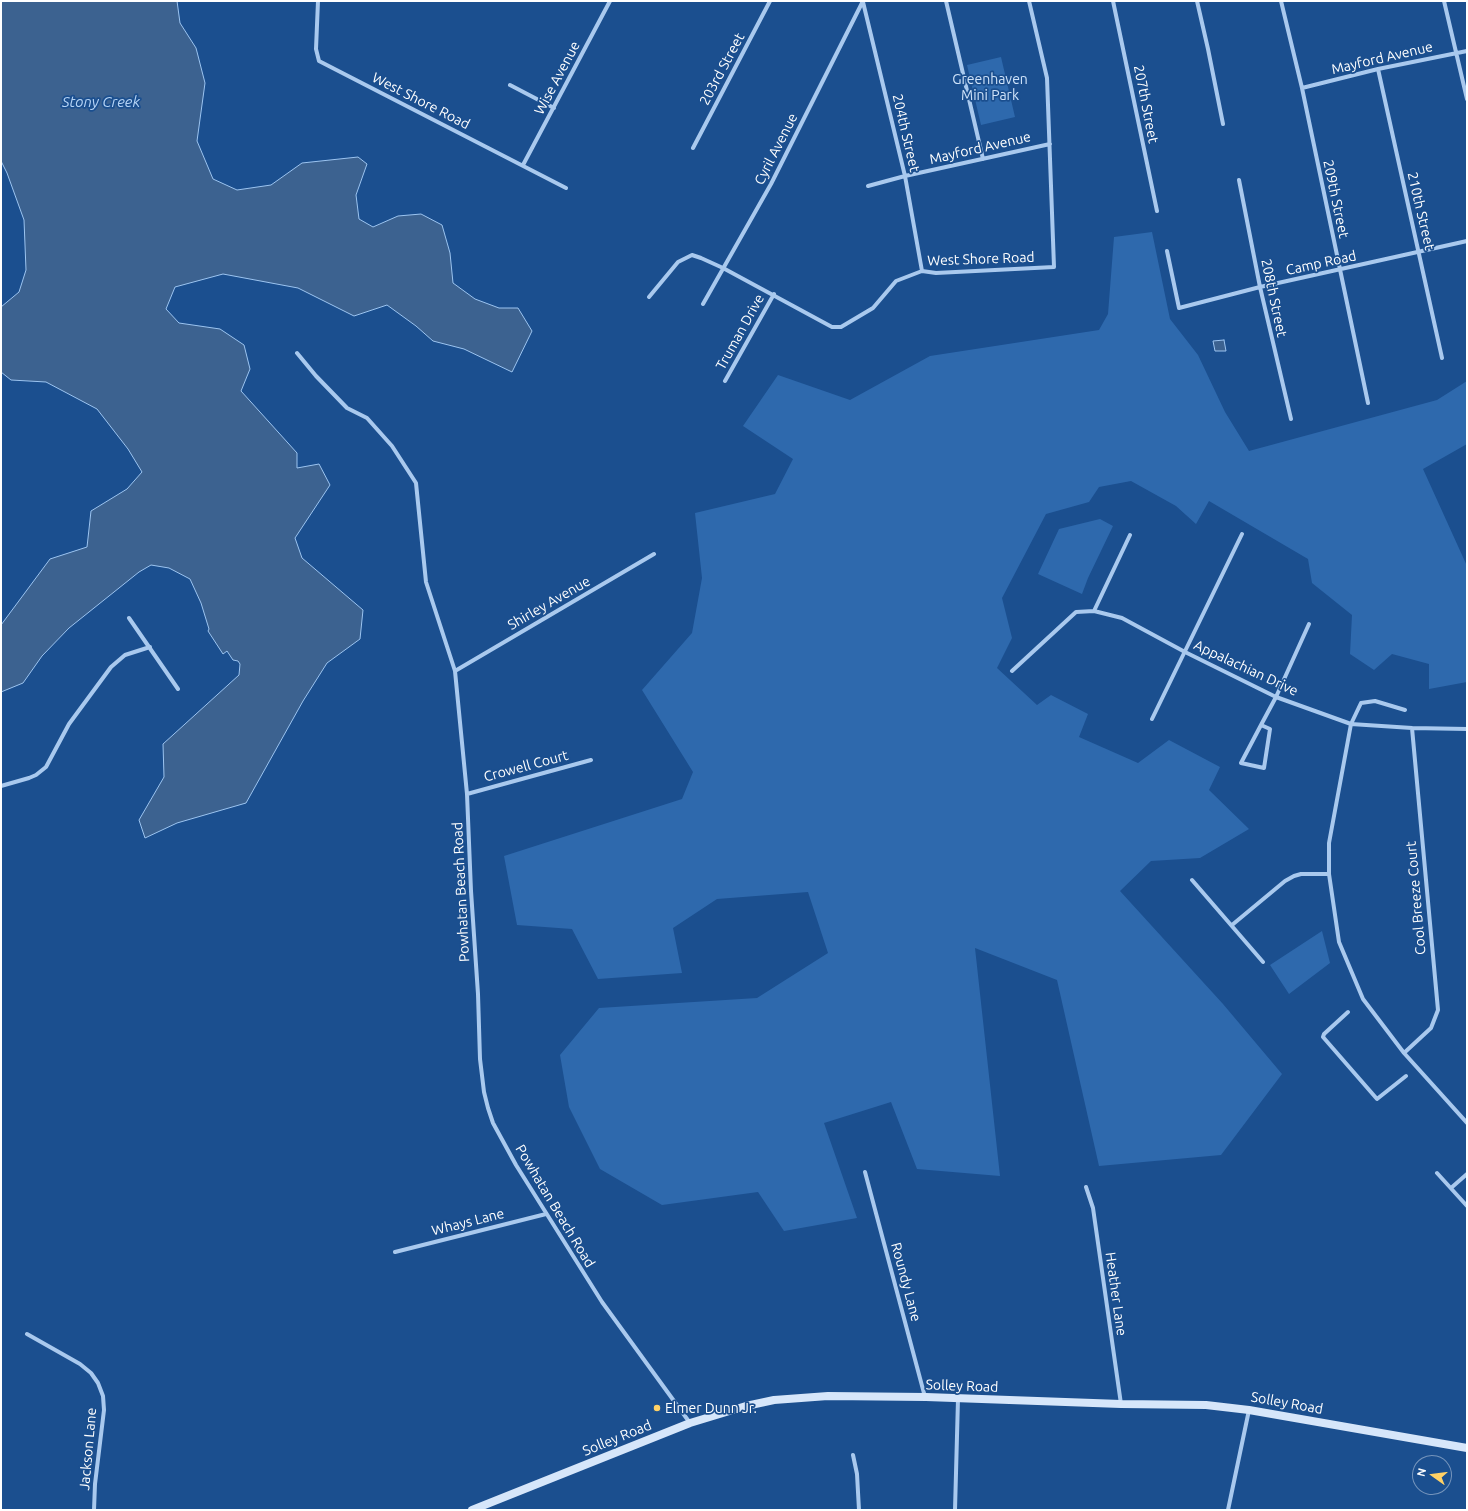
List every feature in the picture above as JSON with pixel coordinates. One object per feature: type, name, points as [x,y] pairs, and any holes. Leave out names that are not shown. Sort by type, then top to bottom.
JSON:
[{"type":"main road","name":"Solley Road","points":[[472,1510],[486,1508],[690,1423],[746,1406],[774,1400],[828,1396],[926,1397],[1121,1404],[1206,1405],[1249,1410],[1467,1448]]},
{"type":"street","name":"West Shore Road","points":[[318,1],[316,49],[319,61],[566,188]]},
{"type":"street","name":"Wise Avenue","points":[[523,165],[610,1]]},
{"type":"street","name":"203rd Street","points":[[693,148],[770,1]]},
{"type":"street","name":"204th Street","points":[[863,1],[904,176],[922,271]]},
{"type":"street","name":"Cyril Avenue","points":[[703,304],[772,184],[863,1]]},
{"type":"street","points":[[946,1],[983,159]]},
{"type":"street","points":[[1029,1],[1047,78],[1050,144]]},
{"type":"street","name":"207th Street","points":[[1113,1],[1156,211]]},
{"type":"street","points":[[1197,1],[1223,124]]},
{"type":"street","name":"209th Street","points":[[1281,1],[1302,88],[1368,403]]},
{"type":"street","points":[[1444,1],[1467,99]]},
{"type":"street","name":"Mayford Avenue","points":[[1302,88],[1378,69],[1467,51]]},
{"type":"street","name":"210th Street","points":[[1378,69],[1442,358]]},
{"type":"street","points":[[510,85],[554,108]]},
{"type":"street","name":"West Shore Road","points":[[649,297],[678,262],[692,255],[723,268],[832,326],[841,327],[873,308],[896,281],[922,271],[936,272],[1054,267],[1050,144]]},
{"type":"street","name":"Mayford Avenue","points":[[868,186],[904,176],[1050,144]]},
{"type":"street","name":"208th Street","points":[[1240,180],[1260,288],[1291,420]]},
{"type":"street","name":"Camp Road","points":[[1167,251],[1179,308],[1340,269],[1467,241]]},
{"type":"street","name":"Truman Drive","points":[[725,381],[774,294]]},
{"type":"street","name":"Powhatan Beach Road","points":[[297,353],[347,408],[367,418],[392,446],[416,483],[426,582],[454,671],[467,794],[480,1059],[484,1092],[494,1123],[516,1165],[602,1302],[690,1423]]},
{"type":"street","points":[[1152,719],[1242,534]]},
{"type":"street","points":[[1012,671],[1076,612],[1094,611],[1130,535]]},
{"type":"street","name":"Shirley Avenue","points":[[454,671],[654,554]]},
{"type":"street","name":"Appalachian Drive","points":[[1094,611],[1122,618],[1185,652],[1276,697],[1351,724],[1412,728],[1467,728]]},
{"type":"street","points":[[129,618],[178,689]]},
{"type":"street","points":[[1261,725],[1270,729],[1264,768],[1242,763],[1261,725],[1276,697],[1309,624]]},
{"type":"street","points":[[1,786],[36,775],[46,768],[69,724],[111,667],[125,655],[150,647]]},
{"type":"street","points":[[1405,710],[1375,701],[1362,703],[1351,724],[1329,843],[1330,874],[1339,942],[1364,999],[1404,1052],[1467,1123]]},
{"type":"street","name":"Cool Breeze Court","points":[[1404,1052],[1431,1028],[1438,1010],[1412,728]]},
{"type":"street","name":"Crowell Court","points":[[467,794],[591,760]]},
{"type":"street","points":[[1232,925],[1285,881],[1294,876],[1301,874],[1330,874]]},
{"type":"street","points":[[1192,880],[1263,962]]},
{"type":"street","points":[[1348,1012],[1324,1034],[1323,1037],[1377,1099],[1406,1076]]},
{"type":"street","name":"Roundy Lane","points":[[865,1172],[926,1397]]},
{"type":"street","points":[[1437,1173],[1467,1206]]},
{"type":"street","points":[[1451,1188],[1467,1174]]},
{"type":"street","name":"Heather Lane","points":[[1086,1187],[1093,1208],[1121,1404]]},
{"type":"street","name":"Whays Lane","points":[[396,1252],[546,1214]]},
{"type":"street","name":"Jackson Lane","points":[[27,1334],[80,1364],[91,1373],[98,1383],[103,1396],[104,1410],[95,1484],[94,1510]]},
{"type":"street","points":[[955,1510],[958,1399]]},
{"type":"street","points":[[1228,1510],[1249,1410]]},
{"type":"street","points":[[853,1455],[858,1474],[859,1510]]},
{"type":"green space","name":"Greenhaven Mini Park","points":[[1001,57],[1015,117],[981,125],[967,65]]},
{"type":"green space","points":[[1152,232],[1170,319],[1198,355],[1225,412],[1249,451],[1437,400],[1467,381],[1467,444],[1423,469],[1467,566],[1467,682],[1429,689],[1429,664],[1392,654],[1374,670],[1350,654],[1352,615],[1312,583],[1308,559],[1209,501],[1196,524],[1176,506],[1131,481],[1099,487],[1089,502],[1046,514],[1002,598],[1012,638],[997,668],[1037,705],[1051,695],[1088,714],[1079,737],[1138,763],[1169,740],[1220,767],[1209,790],[1249,829],[1200,858],[1151,861],[1120,891],[1223,1004],[1282,1074],[1221,1155],[1099,1166],[1057,980],[975,948],[1000,1176],[917,1169],[891,1102],[824,1123],[857,1218],[784,1231],[758,1192],[662,1205],[600,1169],[569,1107],[560,1055],[599,1008],[757,998],[828,953],[808,892],[717,899],[673,928],[682,973],[598,979],[572,929],[517,925],[504,856],[682,799],[693,772],[642,690],[692,633],[702,578],[695,513],[775,494],[793,459],[743,426],[778,375],[850,400],[930,356],[1099,330],[1108,314],[1114,237]]},
{"type":"green space","points":[[1100,519],[1113,526],[1082,594],[1038,574],[1059,529]]},
{"type":"green space","points":[[1322,931],[1330,963],[1289,994],[1270,965]]},
{"type":"water","name":"Stony Creek","points":[[1,1],[177,1],[180,23],[196,48],[205,83],[197,141],[213,179],[237,190],[271,185],[302,163],[358,157],[367,164],[356,195],[359,219],[373,227],[398,216],[421,214],[442,225],[450,253],[453,283],[475,299],[499,308],[518,308],[532,331],[512,372],[464,349],[433,341],[416,326],[387,305],[354,316],[298,288],[223,274],[175,287],[166,309],[179,323],[220,329],[244,345],[250,369],[241,391],[297,453],[297,468],[319,464],[330,485],[295,538],[302,558],[363,610],[360,639],[327,663],[303,701],[246,803],[177,823],[145,838],[139,820],[164,777],[163,744],[239,675],[240,664],[238,661],[233,660],[227,651],[223,654],[208,631],[209,629],[201,603],[190,579],[169,568],[151,565],[139,572],[69,628],[42,656],[23,683],[1,692],[1,625],[50,559],[87,547],[91,511],[127,489],[142,472],[128,449],[97,409],[46,382],[11,380],[1,372],[1,307],[19,292],[26,270],[24,220],[7,173],[1,161]]},
{"type":"water","points":[[1224,340],[1226,351],[1215,351],[1213,341]]},
{"type":"place","name":"Elmer Dunn Jr.","points":[[657,1408]]}]
